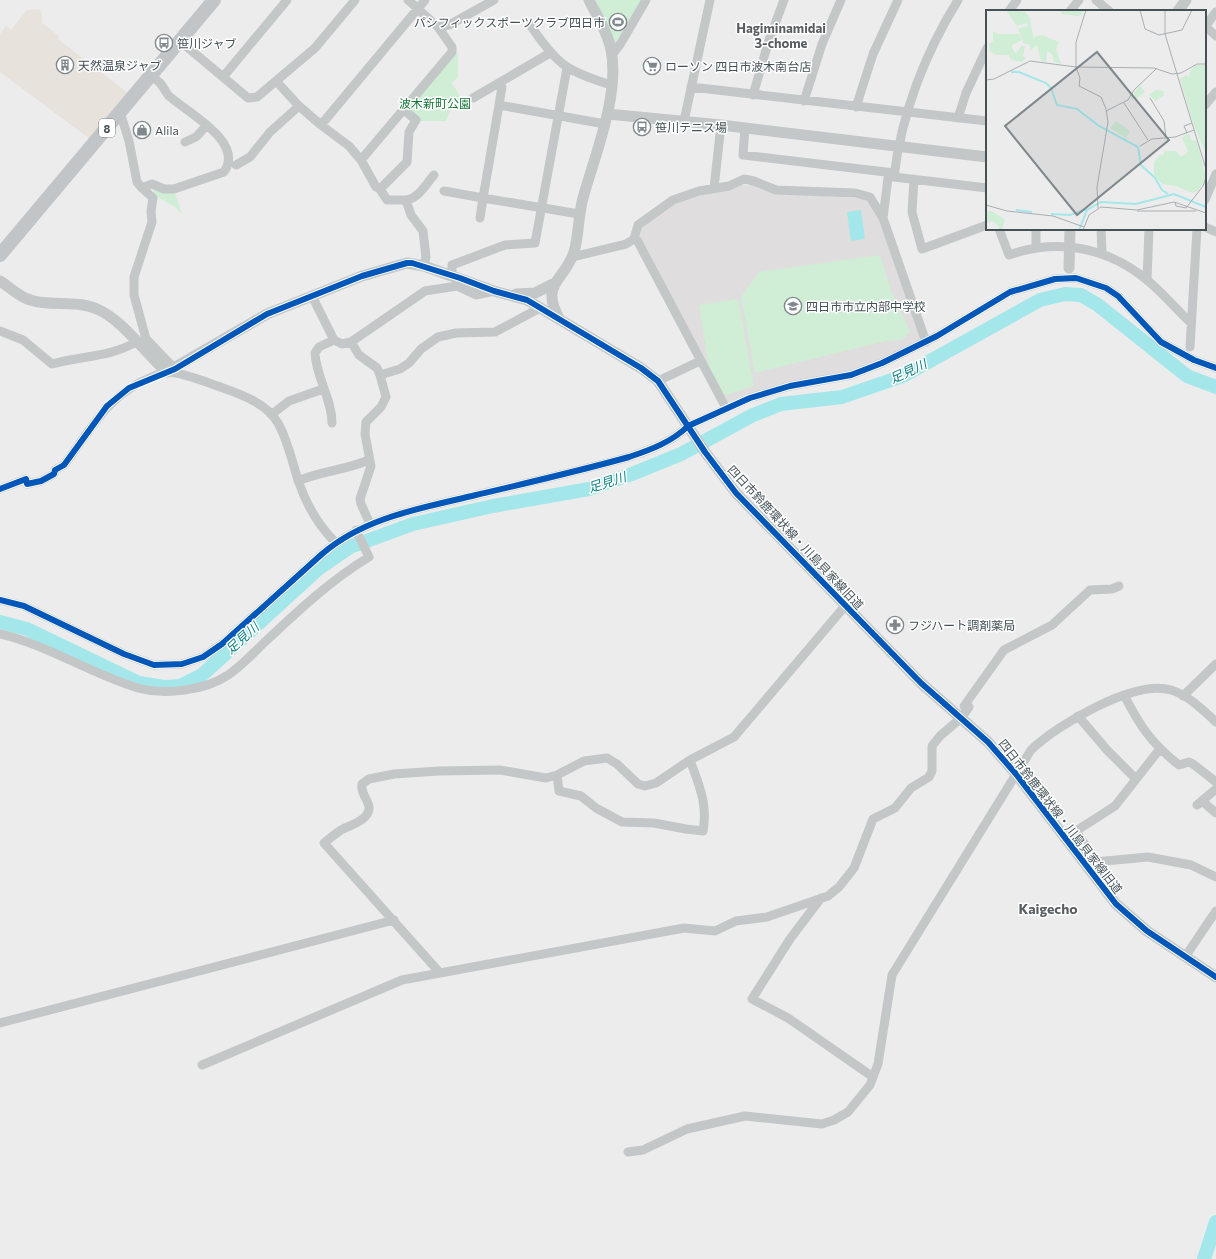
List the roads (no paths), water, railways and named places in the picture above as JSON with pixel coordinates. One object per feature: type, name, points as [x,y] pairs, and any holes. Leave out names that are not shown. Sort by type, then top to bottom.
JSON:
[{"type":"main road","name":"8","points":[[0,255],[214,0]]},
{"type":"street","points":[[223,77],[287,0]]},
{"type":"street","points":[[180,41],[248,98],[257,97],[315,48],[355,0]]},
{"type":"street","points":[[361,160],[452,52],[452,47],[438,28],[408,0]]},
{"type":"street","points":[[321,125],[425,0]]},
{"type":"street","points":[[438,28],[449,25],[494,0]]},
{"type":"street","points":[[560,321],[553,308],[552,301],[554,284],[572,256],[579,214],[607,119],[611,85],[612,55],[610,45],[589,0]]},
{"type":"street","points":[[612,55],[621,43],[646,0]]},
{"type":"street","points":[[684,122],[710,0]]},
{"type":"street","points":[[753,95],[769,40],[784,0]]},
{"type":"street","points":[[804,100],[822,44],[841,0]]},
{"type":"street","points":[[856,107],[873,54],[898,0]]},
{"type":"street","points":[[883,218],[891,175],[908,113],[923,69],[937,37],[958,0]]},
{"type":"street","points":[[1010,10],[1017,0]]},
{"type":"street","points":[[1071,10],[1079,0]]},
{"type":"street","points":[[1096,0],[1108,10]]},
{"type":"street","points":[[1206,26],[1216,12]]},
{"type":"street","points":[[531,26],[550,53],[567,68],[589,78],[611,85]]},
{"type":"street","points":[[1206,28],[1216,36]]},
{"type":"street","points":[[958,118],[966,93],[986,50]]},
{"type":"street","points":[[473,98],[550,53]]},
{"type":"street","points":[[312,296],[334,340],[339,344],[352,342],[426,291],[456,280],[452,264],[505,245],[535,243],[567,68]]},
{"type":"street","points":[[142,188],[152,184],[164,189],[174,189],[224,172],[229,165],[228,149],[219,136],[168,94],[161,84],[150,76]]},
{"type":"street","points":[[276,81],[299,106],[349,146],[361,160],[376,187],[380,189],[387,200],[411,200],[418,195],[434,175]]},
{"type":"street","points":[[480,218],[502,87]]},
{"type":"street","points":[[691,87],[986,121]]},
{"type":"street","points":[[1206,104],[1216,92]]},
{"type":"street","points":[[499,105],[558,116],[721,125],[986,157]]},
{"type":"street","points":[[236,165],[250,157],[270,132],[299,106]]},
{"type":"street","points":[[380,189],[407,162],[409,132],[416,120],[404,110]]},
{"type":"street","points":[[120,112],[129,142],[137,182],[153,198],[151,211],[152,222],[134,277],[134,295],[146,339],[171,370]]},
{"type":"street","points":[[185,142],[196,137],[207,125]]},
{"type":"street","points":[[714,188],[721,125]]},
{"type":"street","points":[[746,128],[743,155],[891,175],[894,177],[986,188]]},
{"type":"street","points":[[1216,174],[1206,195],[1216,197]]},
{"type":"street","points":[[914,179],[912,212],[922,249],[986,225]]},
{"type":"street","points":[[572,256],[626,244],[634,239],[638,225],[674,200],[699,191],[729,186],[744,180],[754,181],[776,190],[855,193],[870,197],[883,218],[926,342]]},
{"type":"street","points":[[444,191],[579,214]]},
{"type":"street","points":[[406,200],[411,215],[423,231],[426,257],[424,266]]},
{"type":"street","points":[[1206,227],[1216,232]]},
{"type":"street","points":[[999,230],[1009,255],[1036,248],[1070,246],[1102,253],[1124,264],[1147,280],[1191,323]]},
{"type":"street","points":[[1036,230],[1036,248]]},
{"type":"street","points":[[1069,268],[1070,230]]},
{"type":"street","points":[[1102,230],[1102,253]]},
{"type":"street","points":[[1147,280],[1149,230]]},
{"type":"street","points":[[1190,347],[1197,230]]},
{"type":"street","points":[[634,239],[637,240],[726,408]]},
{"type":"street","name":"四日市鈴鹿環状線・川島貝家線旧道","points":[[171,370],[267,314],[362,276],[407,262],[424,266],[456,280],[527,300],[560,321],[642,368],[658,381],[705,452],[736,493],[921,683],[988,742],[1016,774],[1116,904],[1147,931],[1216,977]]},
{"type":"street","points":[[0,600],[24,606],[124,654],[154,665],[182,664],[203,657],[222,644],[336,542],[370,524],[415,510],[629,457],[662,444],[688,427],[750,398],[790,386],[851,375],[882,363],[926,342],[1010,292],[1056,279],[1076,278],[1106,288],[1118,296],[1161,342],[1194,360],[1216,368]]},
{"type":"street","points":[[0,281],[21,296],[31,300],[86,305],[97,309],[110,317],[136,342],[171,370],[202,380],[253,401],[272,414],[282,429],[298,481],[313,515],[325,532],[336,542]]},
{"type":"street","points":[[507,294],[535,293],[554,284]]},
{"type":"street","points":[[380,375],[400,369],[409,363],[421,349],[438,337],[456,333],[495,332],[540,308]]},
{"type":"street","points":[[0,331],[23,340],[52,364],[118,351],[136,342]]},
{"type":"street","points":[[332,423],[332,413],[323,389],[315,353],[320,347],[334,340]]},
{"type":"street","points":[[352,342],[359,355],[377,368],[386,397],[381,407],[366,422],[365,434],[371,466],[370,474],[360,500],[360,504],[370,524]]},
{"type":"street","points":[[658,381],[700,361]]},
{"type":"street","points":[[0,489],[26,479],[27,484],[41,481],[54,474],[55,470],[64,465],[107,406],[117,396],[129,388],[171,370]]},
{"type":"street","points":[[272,414],[289,401],[323,389]]},
{"type":"street","points":[[298,481],[311,475],[343,468],[369,460]]},
{"type":"street","points":[[0,634],[36,646],[137,688],[157,692],[201,687],[228,676],[304,606],[345,572],[369,557],[357,531]]},
{"type":"street","points":[[202,1065],[402,980],[684,928],[716,931],[736,921],[767,918],[821,898],[839,888],[854,868],[873,819],[896,808],[911,788],[929,777],[932,771],[932,746],[940,736],[961,718],[967,706],[1004,650],[1052,625],[1090,590],[1112,589],[1119,586]]},
{"type":"street","points":[[440,973],[324,843],[341,830],[362,819],[368,813],[369,807],[361,791],[362,784],[369,779],[394,774],[439,771],[500,770],[546,778],[557,775],[584,761],[607,758],[617,764],[638,784],[645,786],[656,783],[690,760],[734,737],[845,606]]},
{"type":"street","points":[[1183,696],[1216,664]]},
{"type":"street","points":[[628,1152],[643,1150],[687,1129],[745,1116],[822,1124],[834,1120],[852,1108],[870,1085],[878,1064],[892,975],[1016,774],[1036,745],[1078,716],[1124,695],[1142,689],[1156,688],[1172,690],[1183,696],[1216,722]]},
{"type":"street","points":[[1124,695],[1145,733],[1160,750],[1178,765],[1189,762],[1193,764],[1216,782]]},
{"type":"street","points":[[1078,716],[1107,750],[1136,779]]},
{"type":"street","points":[[1065,838],[1115,806],[1160,750]]},
{"type":"street","points":[[557,775],[559,791],[580,796],[596,808],[622,822],[654,823],[703,831],[706,816],[703,797],[690,760]]},
{"type":"street","points":[[1216,789],[1200,803],[1216,813]]},
{"type":"street","points":[[1076,831],[1097,862]]},
{"type":"street","points":[[1084,863],[1148,857],[1191,865],[1216,877]]},
{"type":"street","points":[[821,898],[790,939],[752,999],[788,1018],[873,1077]]},
{"type":"street","points":[[1188,959],[1216,911]]},
{"type":"street","points":[[0,1023],[394,920]]},
{"type":"water","points":[[861,210],[865,239],[851,241],[847,212]]},
{"type":"waterway","name":"足見川","points":[[0,622],[27,629],[139,683],[164,687],[180,686],[202,675],[318,569],[350,547],[413,524],[493,506],[589,489],[632,474],[681,454],[753,415],[781,404],[842,397],[903,376],[1040,300],[1065,294],[1081,295],[1098,305],[1187,376],[1216,387]]},
{"type":"waterway","points":[[1204,1259],[1216,1222]]},
{"type":"place","name":"パシフィックスポーツクラブ四日市","points":[[618,22]]},
{"type":"place","name":"笹川ジャブ","points":[[164,43]]},
{"type":"place","name":"天然温泉ジャブ","points":[[65,65]]},
{"type":"place","name":"ローソン 四日市波木南台店","points":[[652,66]]},
{"type":"place","name":"笹川テニス場","points":[[642,127]]},
{"type":"place","name":"Alila","points":[[142,130]]},
{"type":"place","name":"四日市市立内部中学校","points":[[793,306]]},
{"type":"place","name":"フジハート調剤薬局","points":[[895,625]]},
{"type":"district","name":"Hagiminamidai 3-chome","points":[[781,36]]},
{"type":"district","name":"Kaigecho","points":[[1048,908]]},
{"type":"park label","name":"波木新町公園","points":[[435,103]]}]
